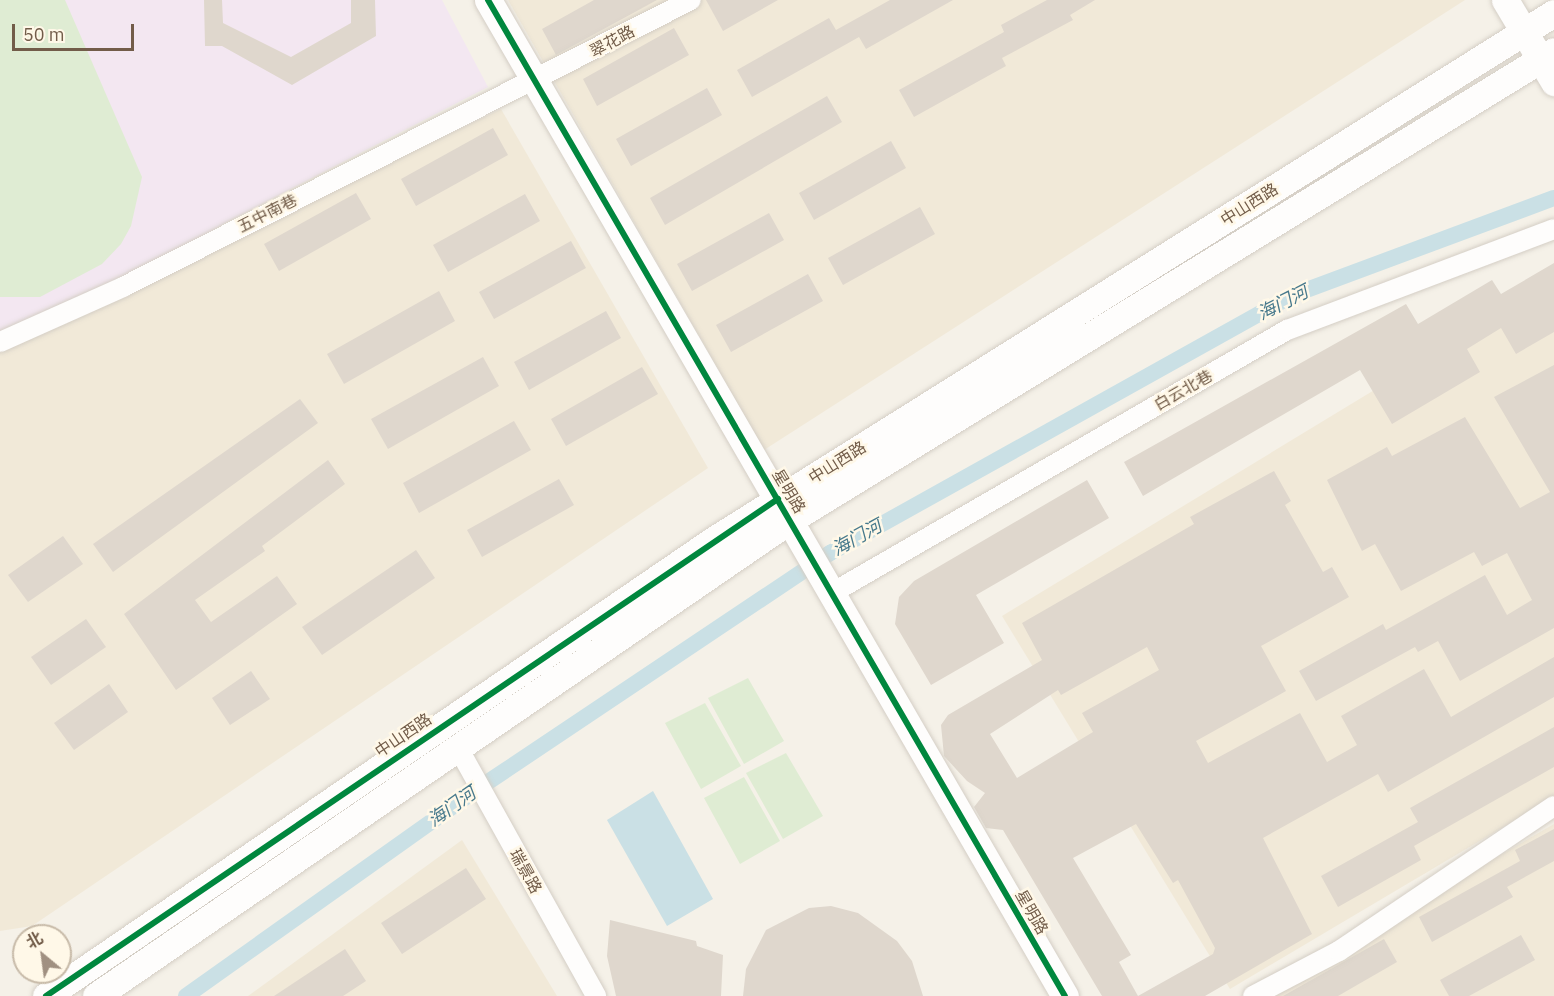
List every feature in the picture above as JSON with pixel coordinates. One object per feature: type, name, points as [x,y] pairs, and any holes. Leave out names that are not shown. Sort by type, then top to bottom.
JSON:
[{"type":"main road","name":"星明路","points":[[488,0],[533,83],[788,517],[1065,996]]},
{"type":"main road","points":[[1504,0],[1524,35],[1550,64]]},
{"type":"main road","name":"中山西路","points":[[46,996],[788,517],[1524,35],[1554,13]]},
{"type":"main road","name":"中山西路","points":[[96,996],[462,756],[788,517],[1550,64]]},
{"type":"street","name":"翠花路","points":[[533,83],[691,0]]},
{"type":"street","name":"五中南巷","points":[[0,342],[123,287],[533,83]]},
{"type":"street","name":"白云北巷","points":[[832,593],[1287,330],[1554,229]]},
{"type":"street","name":"瑞景路","points":[[462,756],[596,996]]},
{"type":"street","points":[[1253,996],[1339,951],[1554,806]]},
{"type":"shaded area","points":[[0,0],[442,0],[488,87],[229,221],[122,282],[0,332]]},
{"type":"shaded area","points":[[508,0],[1465,0],[764,450]]},
{"type":"shaded area","points":[[501,109],[708,468],[35,924],[12,924],[12,929],[0,931],[0,351]]},
{"type":"shaded area","points":[[1554,281],[1554,797],[1230,989],[1002,616]]},
{"type":"shaded area","points":[[653,791],[713,899],[667,926],[607,820]]},
{"type":"shaded area","points":[[1554,824],[1554,996],[1257,996]]},
{"type":"shaded area","points":[[462,840],[557,996],[248,996]]},
{"type":"green space","points":[[0,0],[65,0],[142,177],[131,226],[121,244],[102,264],[40,297],[0,297]]},
{"type":"green space","points":[[748,678],[784,741],[744,764],[708,698]]},
{"type":"green space","points":[[705,703],[741,766],[701,789],[665,723]]},
{"type":"green space","points":[[786,753],[823,816],[783,839],[746,773]]},
{"type":"green space","points":[[744,777],[780,841],[740,864],[704,798]]},
{"type":"building","points":[[204,0],[222,0],[223,23],[291,57],[351,23],[351,0],[375,0],[376,36],[292,85],[222,46],[205,46]]},
{"type":"building","points":[[594,0],[657,0],[556,55],[542,29]]},
{"type":"building","points":[[706,0],[778,0],[723,31]]},
{"type":"building","points":[[890,0],[953,0],[866,49],[859,37],[752,97],[737,70],[829,18],[836,30]]},
{"type":"building","points":[[1047,0],[1095,0],[1070,15],[1073,20],[1002,58],[1006,66],[914,117],[899,90],[1004,32],[1001,25]]},
{"type":"building","points":[[674,28],[689,55],[597,106],[583,79]]},
{"type":"building","points":[[707,88],[722,115],[631,166],[616,139]]},
{"type":"building","points":[[827,96],[842,122],[665,225],[650,198]]},
{"type":"building","points":[[493,128],[508,155],[416,206],[401,179]]},
{"type":"building","points":[[891,141],[906,168],[814,220],[799,193]]},
{"type":"building","points":[[356,193],[371,219],[279,271],[264,244]]},
{"type":"building","points":[[525,194],[540,221],[448,272],[433,245]]},
{"type":"building","points":[[920,207],[935,234],[843,285],[828,258]]},
{"type":"building","points":[[769,213],[784,240],[692,291],[677,264]]},
{"type":"building","points":[[571,241],[586,268],[494,319],[479,292]]},
{"type":"building","points":[[1554,263],[1554,332],[1516,354],[1501,328],[1467,349],[1480,372],[1392,424],[1360,370],[1143,496],[1124,462],[1406,304],[1418,324],[1492,280],[1501,294]]},
{"type":"building","points":[[808,274],[823,301],[731,352],[716,325]]},
{"type":"building","points":[[439,291],[455,321],[344,384],[327,354]]},
{"type":"building","points":[[606,311],[621,338],[529,390],[514,362]]},
{"type":"building","points":[[483,357],[499,386],[388,449],[371,419]]},
{"type":"building","points":[[1554,365],[1554,628],[1460,681],[1438,641],[1418,652],[1415,647],[1316,701],[1299,671],[1383,624],[1386,630],[1485,575],[1507,615],[1532,600],[1507,553],[1482,566],[1474,552],[1401,591],[1375,544],[1362,551],[1327,480],[1387,447],[1392,456],[1465,417],[1520,508],[1550,492],[1494,397]]},
{"type":"building","points":[[642,367],[658,394],[566,446],[551,419]]},
{"type":"building","points":[[300,399],[318,423],[113,572],[93,544]]},
{"type":"building","points":[[514,421],[531,450],[419,513],[403,483]]},
{"type":"building","points":[[328,460],[345,484],[262,546],[265,551],[195,600],[211,622],[277,576],[297,604],[176,690],[124,614]]},
{"type":"building","points":[[1274,471],[1291,501],[1285,505],[1323,572],[1332,567],[1349,597],[1261,646],[1286,691],[1196,741],[1208,763],[1300,713],[1327,762],[1357,745],[1341,716],[1424,669],[1451,717],[1554,657],[1554,697],[1388,792],[1378,774],[1263,838],[1312,934],[1205,996],[1138,996],[1102,996],[1003,830],[986,828],[974,807],[985,793],[967,781],[944,756],[941,725],[948,715],[1042,660],[1022,623],[1194,524],[1190,517]],"holes":[[[1147,647],[1159,670],[1082,713],[1093,732],[1017,778],[990,734],[1058,690],[1061,695]],[[1136,824],[1173,883],[1178,880],[1215,948],[1213,954],[1138,996],[1119,962],[1131,955],[1073,858]]]},
{"type":"building","points":[[559,479],[574,505],[482,557],[467,530]]},
{"type":"building","points":[[1087,480],[1109,518],[976,595],[1004,643],[931,685],[895,624],[899,597],[914,581]]},
{"type":"building","points":[[63,536],[83,564],[28,602],[8,575]]},
{"type":"building","points":[[416,550],[435,578],[322,655],[302,627]]},
{"type":"building","points":[[86,619],[106,647],[51,685],[31,657]]},
{"type":"building","points":[[251,671],[270,699],[230,725],[212,698]]},
{"type":"building","points":[[109,684],[128,712],[74,750],[54,723]]},
{"type":"building","points":[[1554,727],[1554,767],[1414,846],[1421,860],[1338,907],[1321,876],[1418,822],[1410,808]]},
{"type":"building","points":[[1554,829],[1554,861],[1507,887],[1513,897],[1432,942],[1419,917],[1520,861],[1515,850]]},
{"type":"building","points":[[466,868],[486,899],[402,954],[381,923]]},
{"type":"building","points":[[831,906],[858,913],[897,941],[912,961],[923,996],[743,996],[746,969],[766,930],[809,908]]},
{"type":"building","points":[[610,920],[696,941],[697,946],[723,955],[721,996],[616,996],[607,956]]},
{"type":"building","points":[[1521,935],[1535,960],[1469,996],[1449,996],[1440,980]]},
{"type":"building","points":[[1384,939],[1397,962],[1338,996],[1283,996]]},
{"type":"building","points":[[345,949],[366,981],[343,996],[274,996]]},
{"type":"waterway","name":"海门河","points":[[186,996],[482,786],[830,553],[1293,295],[1554,198]]},
{"type":"cycle path","points":[[488,0],[1065,996]]},
{"type":"cycle path","points":[[46,996],[778,499]]}]
